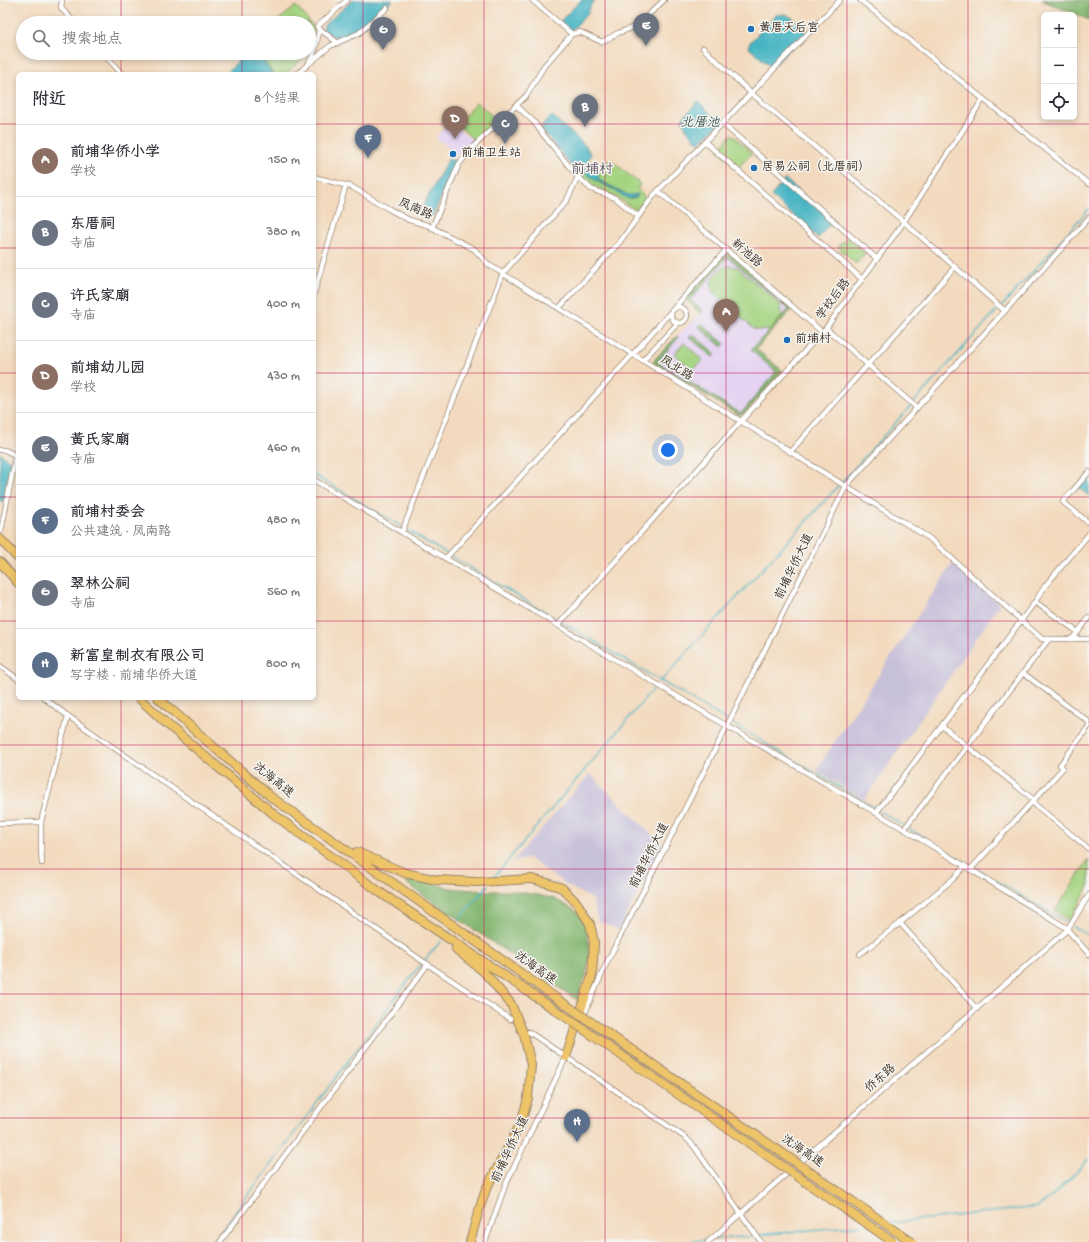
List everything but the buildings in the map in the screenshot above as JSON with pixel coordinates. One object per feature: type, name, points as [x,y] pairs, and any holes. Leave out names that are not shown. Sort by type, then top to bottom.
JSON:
[{"type":"highway","points":[[1,535],[16,555]]},
{"type":"highway","points":[[0,562],[16,581]]},
{"type":"highway","name":"沈海高速","points":[[141,700],[168,725],[276,816],[381,893],[893,1242]]},
{"type":"highway","name":"沈海高速","points":[[160,700],[271,796],[556,998],[912,1242]]},
{"type":"highway","points":[[336,842],[405,873],[437,880],[476,882],[532,880],[562,888],[577,903],[590,924],[594,942],[592,976],[566,1057]]},
{"type":"highway","points":[[415,916],[484,972],[511,1004],[524,1035],[531,1065],[528,1098],[520,1123],[486,1189],[470,1242]]},
{"type":"street","points":[[62,0],[61,8],[68,16]]},
{"type":"street","points":[[338,42],[317,27],[347,0]]},
{"type":"street","points":[[532,0],[572,34]]},
{"type":"street","points":[[432,228],[459,164],[473,147],[527,95],[544,66],[572,34],[580,32],[602,42],[618,33],[637,26],[664,0]]},
{"type":"street","points":[[559,308],[619,243],[658,191],[840,0]]},
{"type":"street","points":[[860,0],[1089,184]]},
{"type":"street","points":[[316,58],[330,46],[360,33],[387,8]]},
{"type":"street","points":[[316,48],[319,30]]},
{"type":"street","points":[[703,48],[751,93],[904,222],[1002,308]]},
{"type":"street","points":[[109,60],[120,72]]},
{"type":"street","points":[[306,67],[311,60]]},
{"type":"street","points":[[300,72],[314,60]]},
{"type":"street","name":"学校后路","points":[[560,623],[824,330],[904,222],[983,99]]},
{"type":"street","points":[[516,105],[534,122],[578,177],[591,188],[615,198],[638,216]]},
{"type":"street","points":[[722,123],[877,259]]},
{"type":"street","points":[[705,142],[862,279]]},
{"type":"street","points":[[403,529],[503,273],[567,200],[578,177]]},
{"type":"street","name":"凤南路","points":[[316,178],[352,187],[409,220],[432,228],[474,249],[489,265],[503,273]]},
{"type":"street","points":[[316,286],[346,185]]},
{"type":"street","name":"新池路","points":[[658,191],[726,250],[868,365],[914,405]]},
{"type":"street","name":"前埔华侨大道","points":[[485,1242],[505,1186],[566,1057],[607,962],[729,723],[842,484],[1002,308],[1089,218]]},
{"type":"street","points":[[448,556],[726,250]]},
{"type":"street","points":[[790,452],[955,267]]},
{"type":"street","name":"凤北路","points":[[503,273],[929,538],[1042,639],[1049,639]]},
{"type":"street","points":[[643,360],[678,323],[682,323],[686,320],[687,312],[685,309],[680,306],[672,309]]},
{"type":"street","points":[[672,309],[671,317],[674,322],[678,323]]},
{"type":"street","points":[[0,450],[5,450],[15,455],[16,466],[1,535]]},
{"type":"street","points":[[1089,472],[1063,502],[1089,523]]},
{"type":"street","points":[[316,481],[403,529],[877,811],[965,866],[972,868],[1065,927],[1070,927],[1089,954]]},
{"type":"street","points":[[877,811],[1022,621],[1045,586],[1089,534]]},
{"type":"street","points":[[1035,602],[1078,632]]},
{"type":"street","points":[[1072,639],[1089,618]]},
{"type":"street","points":[[905,828],[1049,639],[1089,639]]},
{"type":"street","points":[[0,666],[16,678]]},
{"type":"street","points":[[1023,673],[1089,722]]},
{"type":"street","points":[[47,700],[510,1020]]},
{"type":"street","points":[[42,864],[41,822],[68,716]]},
{"type":"street","points":[[942,726],[968,746],[1089,849]]},
{"type":"street","points":[[972,868],[1063,768],[1060,765],[1089,726]]},
{"type":"street","points":[[0,823],[41,822]]},
{"type":"street","points":[[860,954],[953,879],[965,866]]},
{"type":"street","name":"侨东路","points":[[708,1242],[1070,927],[1089,895]]},
{"type":"street","points":[[900,923],[977,1009]]},
{"type":"street","points":[[220,1242],[425,962]]},
{"type":"street","points":[[529,1032],[686,1138],[693,1145],[761,1242]]},
{"type":"shaded area","points":[[449,122],[473,140],[460,157],[436,138]]},
{"type":"shaded area","points":[[728,252],[793,308],[756,349],[783,371],[741,415],[738,415],[652,362],[701,314],[685,299]]},
{"type":"shaded area","points":[[953,563],[1000,604],[864,800],[816,770]]},
{"type":"shaded area","points":[[590,774],[662,845],[619,930],[598,921],[592,899],[568,886],[528,858],[511,863]]},
{"type":"green space","points":[[1042,0],[1089,0],[1089,20],[1077,15],[1077,12],[1070,12]]},
{"type":"green space","points":[[296,6],[305,16],[284,16]]},
{"type":"green space","points":[[263,60],[300,60],[287,72],[272,72]]},
{"type":"green space","points":[[477,102],[495,119],[475,141],[457,124]]},
{"type":"green space","points":[[732,134],[752,153],[738,168],[718,150]]},
{"type":"green space","points":[[610,159],[640,184],[638,190],[646,198],[636,210],[580,177],[588,166],[598,174]]},
{"type":"green space","points":[[847,237],[865,253],[856,264],[838,247]]},
{"type":"green space","points":[[728,252],[793,308],[756,349],[783,371],[746,412],[741,415],[738,415],[652,362],[677,336],[678,338],[657,362],[740,413],[776,372],[751,350],[789,309],[728,257],[690,300],[703,311],[701,314],[685,299]]},
{"type":"green space","points":[[726,266],[738,268],[780,304],[782,310],[781,316],[776,326],[766,330],[754,329],[714,294],[711,286],[713,278],[718,271]]},
{"type":"green space","points":[[701,323],[725,344],[722,347],[698,326]]},
{"type":"green space","points":[[692,334],[716,354],[713,357],[689,337]]},
{"type":"green space","points":[[684,343],[703,360],[693,370],[674,354]]},
{"type":"green space","points":[[1089,859],[1089,887],[1069,920],[1055,911]]},
{"type":"green space","points":[[408,877],[450,888],[485,891],[513,891],[538,895],[555,899],[576,911],[586,924],[590,954],[586,975],[577,1000],[406,883]]},
{"type":"water","points":[[353,0],[393,0],[358,32],[339,40],[323,30],[324,25]]},
{"type":"water","points":[[581,0],[595,0],[588,13],[571,31],[559,22]]},
{"type":"water","points":[[785,14],[793,18],[806,32],[772,68],[749,48],[750,42],[776,15]]},
{"type":"water","points":[[239,60],[262,60],[271,72],[227,72]]},
{"type":"water","name":"北厝池","points":[[698,101],[720,123],[699,143],[686,129],[682,119]]},
{"type":"water","points":[[552,116],[586,146],[591,155],[584,167],[578,172],[542,130],[541,126]]},
{"type":"water","points":[[449,158],[457,163],[432,217],[420,211]]},
{"type":"water","points":[[588,166],[598,174],[599,180],[628,195],[637,194],[637,197],[628,199],[600,183],[584,172]]},
{"type":"water","points":[[785,179],[833,221],[818,238],[771,196]]},
{"type":"water","points":[[0,453],[10,461],[4,501],[0,501]]},
{"type":"water","points":[[1089,474],[1089,496],[1077,486]]},
{"type":"waterway","points":[[1002,306],[1089,209]]},
{"type":"waterway","points":[[842,482],[999,308]]},
{"type":"waterway","points":[[316,476],[402,527]]},
{"type":"waterway","points":[[660,682],[839,485]]},
{"type":"waterway","points":[[405,529],[1069,924]]},
{"type":"waterway","points":[[494,877],[655,687]]},
{"type":"waterway","points":[[458,921],[488,885]]},
{"type":"waterway","points":[[1072,926],[1089,936]]},
{"type":"waterway","points":[[213,1242],[414,973],[441,941]]},
{"type":"waterway","points":[[889,1223],[1038,1207],[1065,1184],[1089,1158]]},
{"type":"waterway","points":[[758,1235],[863,1225]]},
{"type":"waterway","points":[[714,1239],[754,1236]]},
{"type":"waterway","points":[[686,1242],[708,1240]]},
{"type":"tunnel","points":[[510,1019],[529,1032]]},
{"type":"place","name":"黄厝天后宫","points":[[751,29]]},
{"type":"place","name":"黄氏家廟","points":[[646,46]]},
{"type":"place","name":"翠林公祠","points":[[383,50]]},
{"type":"place","name":"东厝祠","points":[[585,127]]},
{"type":"place","name":"前埔幼儿园","points":[[455,139]]},
{"type":"place","name":"许氏家廟","points":[[505,144]]},
{"type":"place","name":"前埔卫生站","points":[[453,154]]},
{"type":"place","name":"前埔村委会","points":[[368,158]]},
{"type":"place","name":"居易公祠（北厝祠）","points":[[754,168]]},
{"type":"place","name":"前埔华侨小学","points":[[726,332]]},
{"type":"place","name":"前埔村","points":[[787,340]]},
{"type":"place","name":"新富皇制衣有限公司","points":[[577,1142]]},
{"type":"district","name":"前埔村","points":[[592,170]]}]
